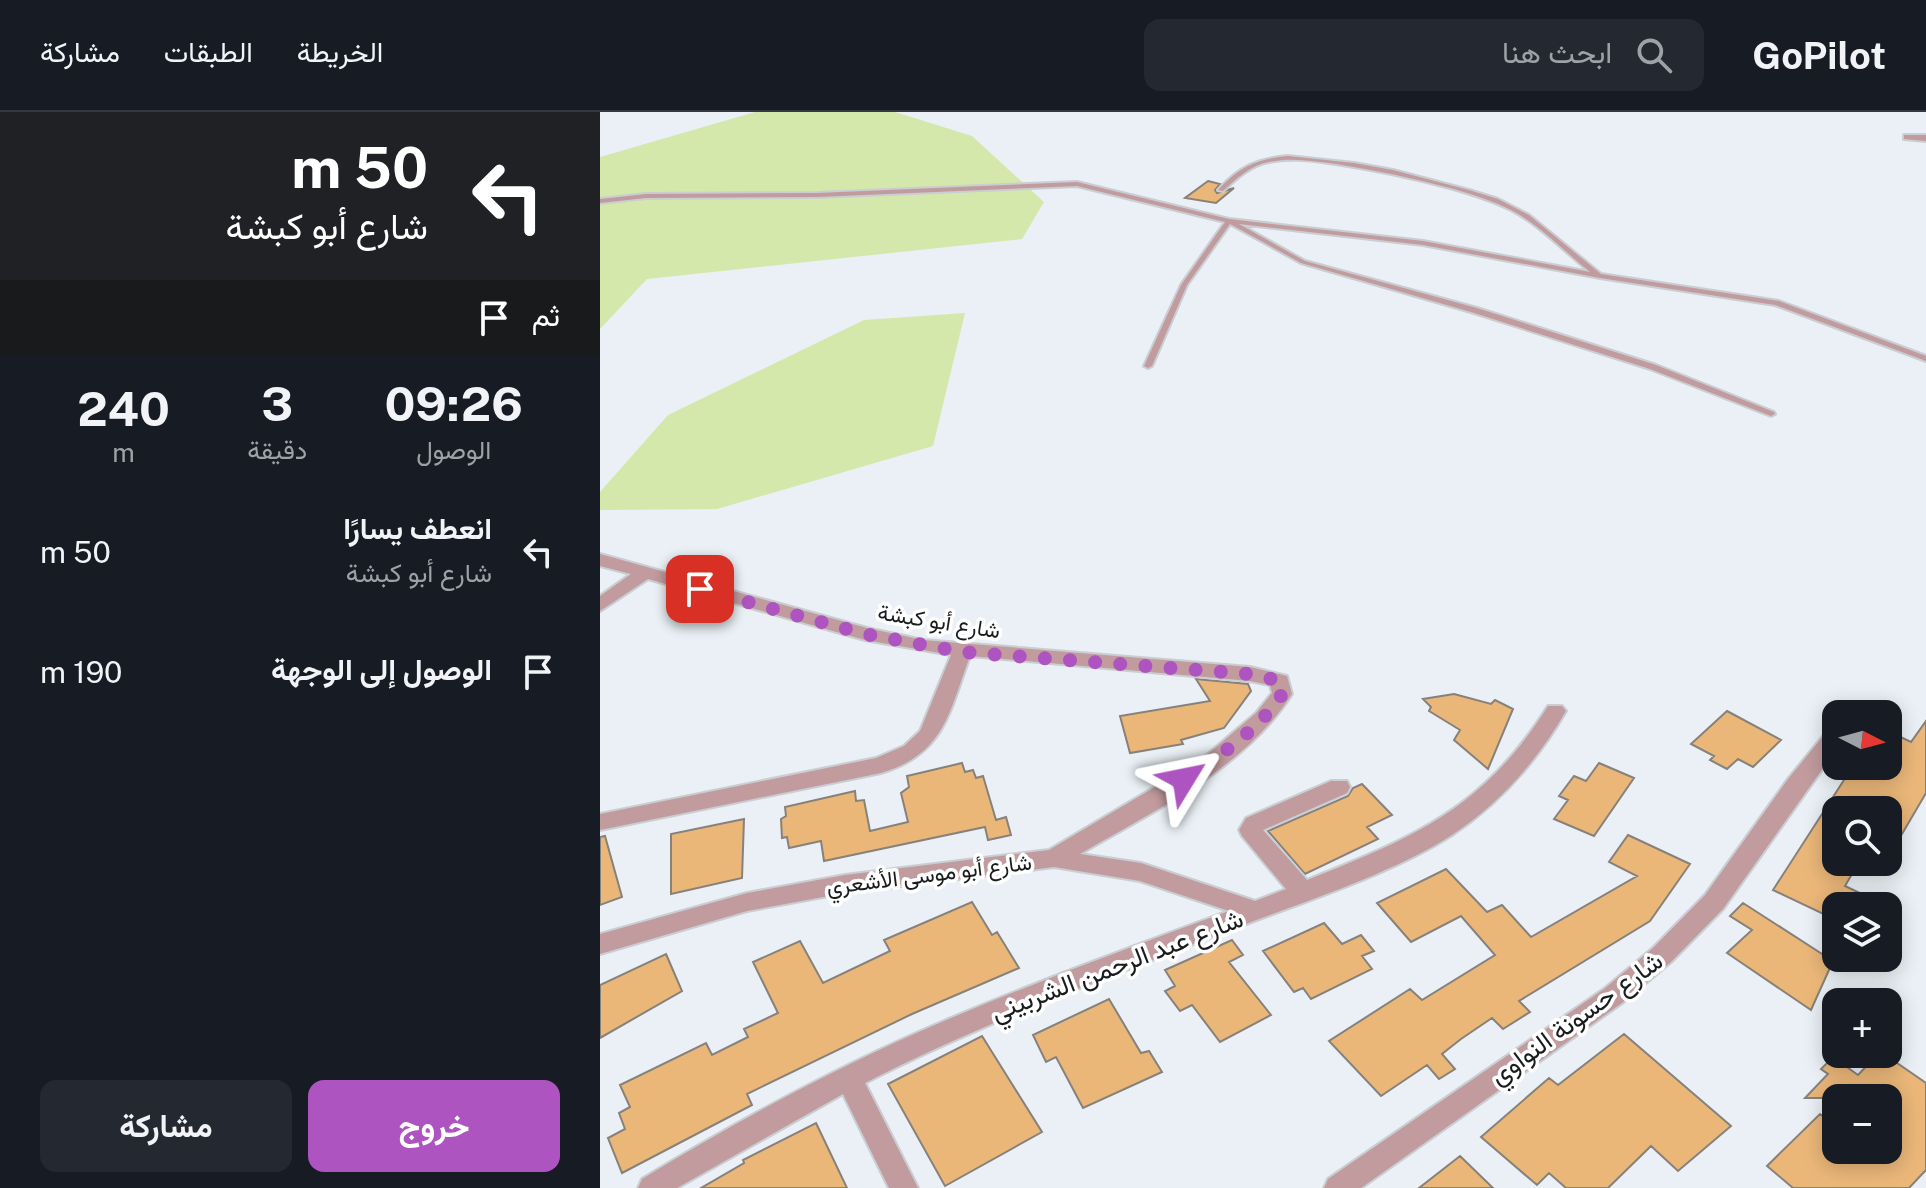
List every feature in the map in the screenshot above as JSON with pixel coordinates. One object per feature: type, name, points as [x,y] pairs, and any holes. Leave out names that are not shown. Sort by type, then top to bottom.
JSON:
[{"type":"street","points":[[1908,137],[1926,138]]},
{"type":"street","name":"شارع أبو كبشة","points":[[600,560],[865,634],[962,652],[1221,671],[1280,681],[1282,694],[1275,705],[1201,768],[1054,858]]},
{"type":"street","points":[[600,605],[645,573]]},
{"type":"street","points":[[600,822],[881,765],[912,751],[929,735],[962,652]]},
{"type":"street","name":"شارع عبد الرحمن الشربيني","points":[[652,1188],[726,1142],[952,1029],[1258,911],[1382,860],[1452,825],[1515,767],[1545,732],[1555,711]]},
{"type":"street","name":"شارع حسونة النواوي","points":[[1338,1188],[1613,996],[1662,955],[1714,902],[1822,752]]},
{"type":"street","points":[[1303,892],[1250,830],[1254,824],[1339,787]]},
{"type":"street","name":"شارع أبو موسى الأشعري","points":[[600,944],[747,902],[845,884],[1054,858],[1141,872],[1258,911]]},
{"type":"street","points":[[849,1078],[904,1188]]},
{"type":"lane","points":[[1221,190],[1242,170],[1269,160],[1307,158],[1452,184],[1516,210],[1599,276]]},
{"type":"lane","points":[[600,201],[646,196],[817,195],[1077,184],[1229,221],[1423,243],[1599,276],[1776,303],[1926,359]]},
{"type":"lane","points":[[1148,366],[1184,285],[1229,221]]},
{"type":"lane","points":[[1229,221],[1303,262],[1474,310],[1653,367],[1771,414]]},
{"type":"green space","points":[[755,112],[895,112],[972,136],[1044,202],[1022,239],[647,279],[600,329],[600,157]]},
{"type":"green space","points":[[965,313],[933,446],[717,509],[600,510],[600,492],[668,415],[864,320]]},
{"type":"building","points":[[1208,181],[1220,184],[1215,190],[1217,193],[1234,188],[1216,203],[1185,198]]},
{"type":"building","points":[[1196,679],[1248,684],[1251,691],[1224,728],[1181,740],[1183,744],[1130,753],[1120,716],[1210,701]]},
{"type":"building","points":[[1454,694],[1491,704],[1495,700],[1513,709],[1488,769],[1454,740],[1460,730],[1429,711],[1431,707],[1423,699]]},
{"type":"building","points":[[1727,711],[1781,740],[1753,767],[1738,759],[1727,769],[1710,760],[1714,756],[1691,744]]},
{"type":"building","points":[[1926,721],[1926,793],[1902,834],[1902,796],[1834,796],[1844,780],[1902,780],[1902,738],[1911,742]]},
{"type":"building","points":[[962,763],[965,772],[973,770],[976,778],[983,776],[996,820],[1006,817],[1011,835],[988,840],[985,827],[824,861],[821,841],[789,848],[787,837],[782,838],[781,819],[786,816],[785,807],[855,791],[856,801],[864,800],[870,831],[908,822],[901,793],[909,787],[907,776]]},
{"type":"building","points":[[1599,763],[1634,778],[1594,836],[1554,819],[1568,800],[1559,796],[1574,776],[1586,781]]},
{"type":"building","points":[[1362,784],[1392,815],[1367,827],[1378,839],[1305,874],[1268,831],[1348,796],[1353,788]]},
{"type":"building","points":[[1822,814],[1822,876],[1851,876],[1845,886],[1858,892],[1822,892],[1822,913],[1773,890]]},
{"type":"building","points":[[744,819],[742,878],[671,894],[671,834]]},
{"type":"building","points":[[1628,835],[1690,864],[1650,921],[1519,1001],[1530,1012],[1503,1029],[1492,1018],[1461,1039],[1442,1054],[1455,1069],[1439,1079],[1427,1065],[1381,1096],[1329,1041],[1410,989],[1422,1000],[1495,955],[1461,916],[1411,942],[1377,903],[1446,869],[1487,912],[1502,905],[1531,937],[1637,876],[1609,862]]},
{"type":"building","points":[[605,836],[622,897],[600,905],[600,837]]},
{"type":"building","points":[[972,902],[992,935],[997,932],[1019,968],[912,1014],[747,1094],[752,1105],[622,1173],[608,1138],[625,1129],[619,1113],[630,1107],[620,1085],[706,1043],[712,1055],[748,1037],[744,1029],[778,1013],[753,962],[800,941],[823,983],[890,951],[884,940]]},
{"type":"building","points":[[1743,903],[1822,954],[1822,972],[1828,972],[1811,1010],[1727,953],[1752,930],[1730,916]]},
{"type":"building","points":[[1324,923],[1342,944],[1361,935],[1374,951],[1362,956],[1372,969],[1311,999],[1303,988],[1294,992],[1263,951]]},
{"type":"building","points":[[1232,940],[1243,955],[1229,962],[1271,1015],[1220,1042],[1192,1005],[1180,1011],[1165,991],[1175,986],[1165,970]]},
{"type":"building","points":[[666,954],[682,991],[600,1038],[600,985]]},
{"type":"building","points":[[1109,999],[1141,1053],[1149,1051],[1162,1072],[1083,1108],[1056,1057],[1046,1062],[1033,1035]]},
{"type":"building","points":[[1624,1034],[1731,1126],[1678,1171],[1651,1146],[1608,1188],[1566,1188],[1549,1173],[1537,1185],[1481,1137],[1549,1078],[1558,1085]]},
{"type":"building","points":[[982,1036],[1042,1132],[945,1186],[888,1084]]},
{"type":"building","points":[[1902,1066],[1926,1083],[1926,1170],[1909,1188],[1793,1188],[1767,1166],[1820,1114],[1822,1164],[1902,1164],[1902,1084],[1822,1084],[1822,1098],[1805,1098],[1828,1074],[1822,1068],[1848,1068],[1858,1075],[1865,1068]]},
{"type":"building","points":[[816,1123],[847,1188],[701,1188],[744,1163],[743,1160]]},
{"type":"building","points":[[1460,1156],[1493,1188],[1419,1188]]},
{"type":"route","points":[[700,589],[865,634],[923,646],[962,652],[1250,674],[1274,677],[1280,681],[1282,694],[1275,705],[1234,742],[1184,779]]}]
